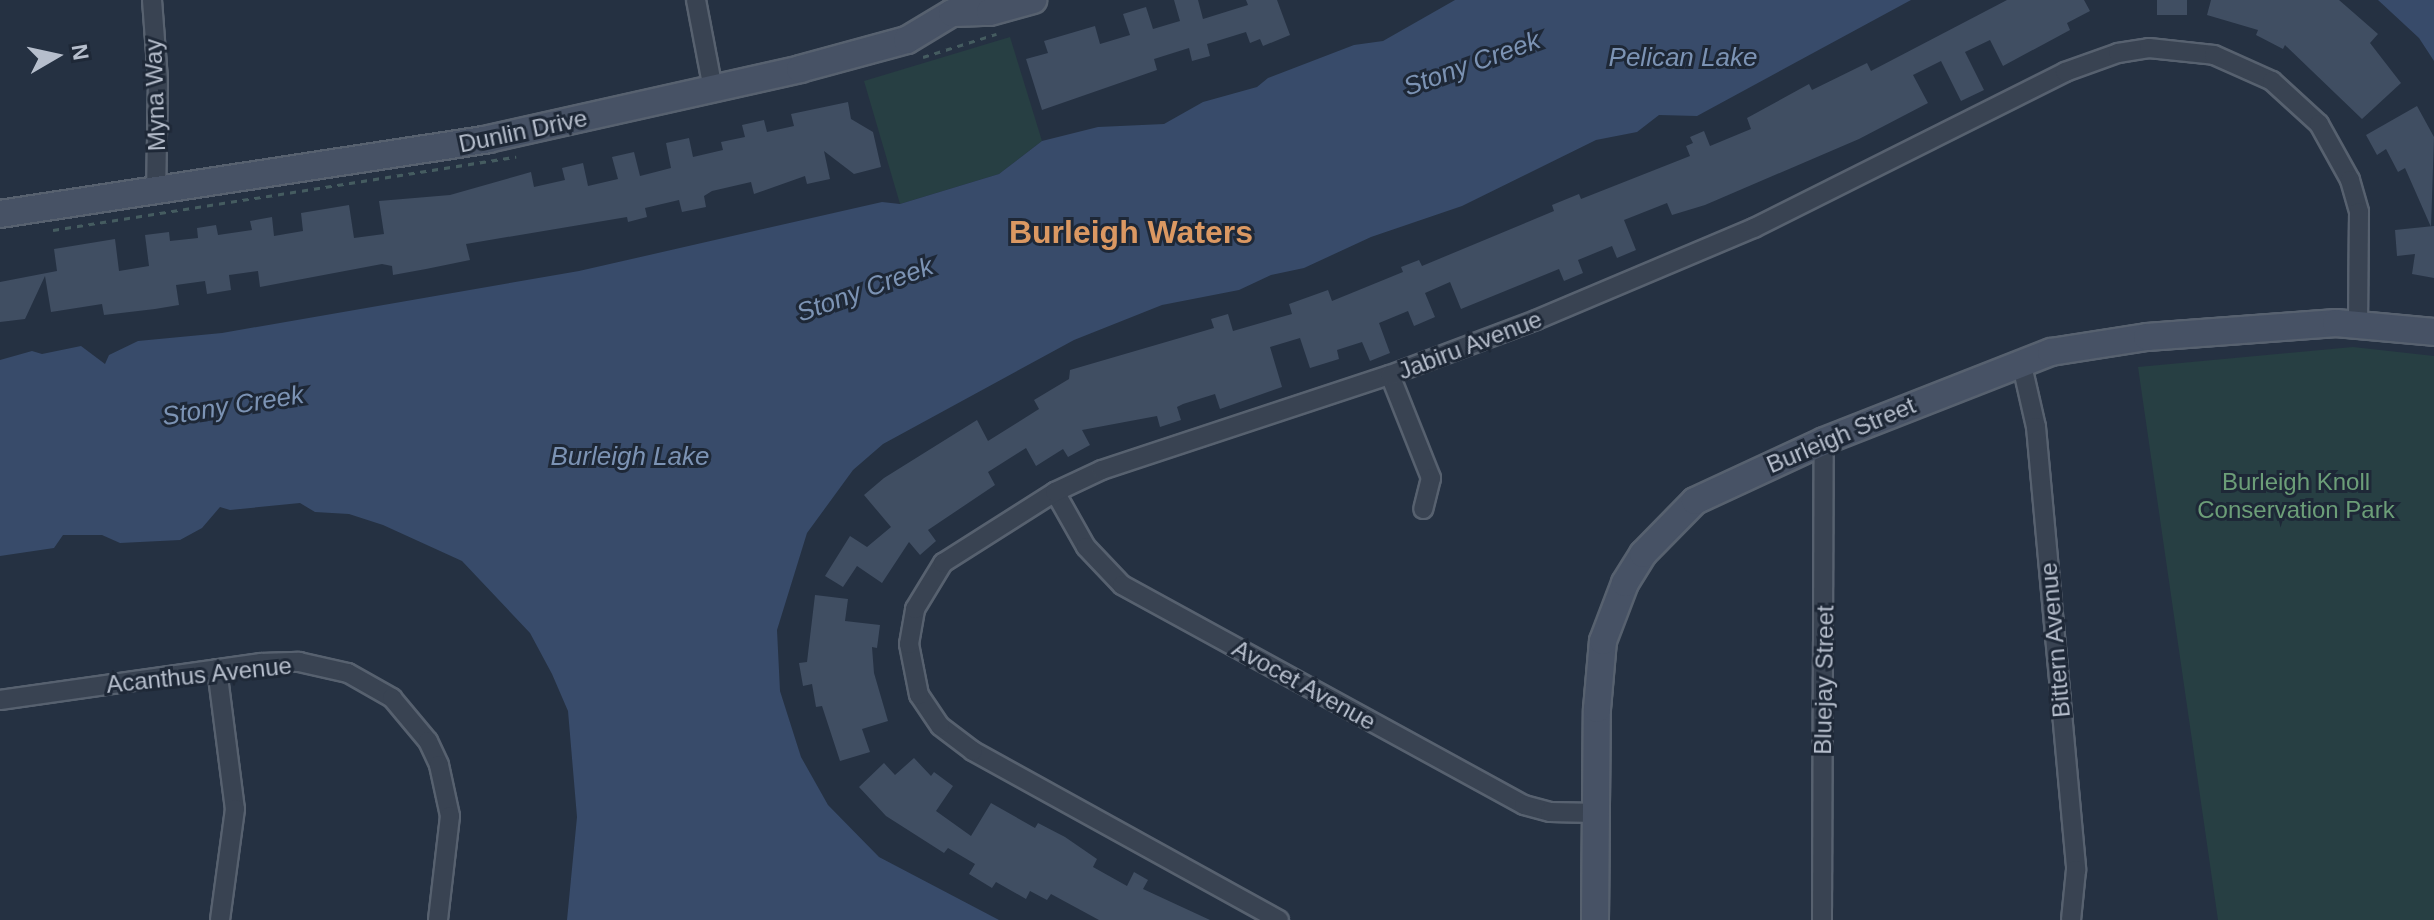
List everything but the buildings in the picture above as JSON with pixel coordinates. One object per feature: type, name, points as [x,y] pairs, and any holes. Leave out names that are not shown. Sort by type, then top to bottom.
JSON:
[{"type":"street","name":"Myna Way","points":[[152,0],[158,80],[156,191]]},
{"type":"street","points":[[696,0],[713,89]]},
{"type":"street","name":"Dunlin Drive","points":[[0,214],[434,150],[713,89],[907,40],[950,7],[990,12],[1033,0]]},
{"type":"street","name":"Jabiru Avenue","points":[[1279,920],[973,751],[940,726],[919,695],[911,664],[911,623],[934,573],[967,545],[1055,492],[1102,470],[1390,375],[1754,228],[2085,63],[2149,48],[2183,49],[2244,66],[2298,101],[2319,124],[2350,180],[2359,212],[2358,322]]},
{"type":"street","name":"Burleigh Street","points":[[1595,920],[1600,663],[1625,583],[1671,521],[1695,501],[1824,441],[2021,361],[2147,337],[2358,322],[2434,332]]},
{"type":"street","name":"Bittern Avenue","points":[[2021,361],[2036,427],[2076,870],[2071,920]]},
{"type":"street","points":[[1390,375],[1431,478],[1423,509]]},
{"type":"street","name":"Bluejay Street","points":[[1822,920],[1824,441]]},
{"type":"street","name":"Avocet Avenue","points":[[1055,492],[1086,547],[1122,585],[1524,805],[1550,812],[1596,813]]},
{"type":"street","name":"Acanthus Avenue","points":[[0,700],[261,663],[324,666],[372,685],[409,716],[439,765],[450,816],[438,920]]},
{"type":"street","points":[[217,669],[235,809],[220,920]]},
{"type":"green space","points":[[1010,37],[1042,141],[999,174],[900,204],[864,81]]},
{"type":"green space","name":"Burleigh Knoll Conservation Park","points":[[2353,347],[2434,356],[2434,920],[2218,920],[2138,367]]},
{"type":"water","name":"Burleigh Lake","points":[[1455,0],[1911,0],[1697,116],[1659,115],[1637,132],[1596,140],[1462,206],[1371,237],[1304,268],[1271,275],[1239,290],[1162,305],[1074,340],[883,444],[853,470],[807,533],[777,630],[780,691],[801,757],[828,805],[879,857],[999,920],[567,920],[577,817],[568,711],[552,674],[530,633],[462,561],[383,525],[349,514],[315,512],[300,503],[230,510],[220,507],[202,528],[180,540],[120,543],[102,535],[63,535],[54,548],[0,556],[0,360],[32,351],[42,354],[81,346],[105,364],[109,355],[138,341],[222,333],[579,271],[882,202],[900,204],[999,174],[1042,141],[1098,127],[1164,124],[1203,102],[1257,87],[1268,78],[1354,45],[1383,41]]},
{"type":"water","points":[[2378,0],[2434,0],[2434,61],[2419,38]]},
{"type":"district","name":"Burleigh Waters","points":[[1131,232]]},
{"type":"water label","name":"Pelican Lake","points":[[1683,58]]},
{"type":"water label","name":"Stony Creek","points":[[1472,64]]},
{"type":"water label","name":"Stony Creek","points":[[865,290]]},
{"type":"water label","name":"Stony Creek","points":[[233,406]]}]
